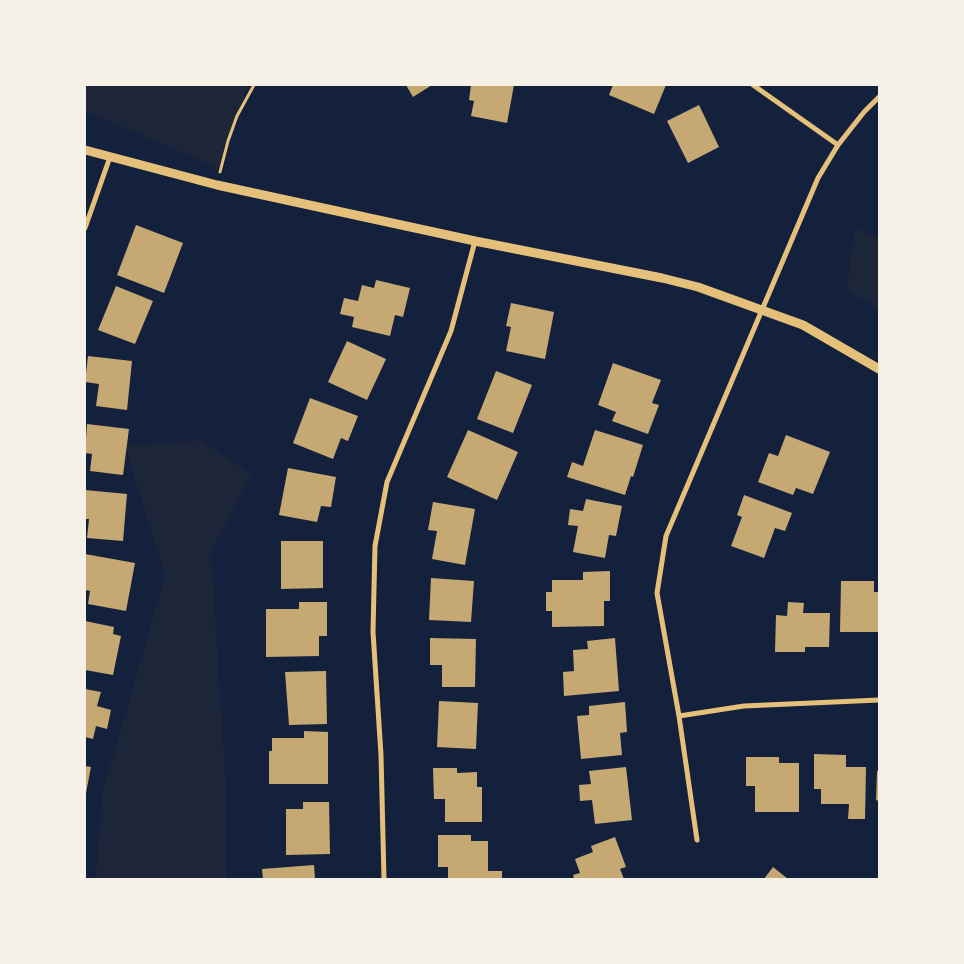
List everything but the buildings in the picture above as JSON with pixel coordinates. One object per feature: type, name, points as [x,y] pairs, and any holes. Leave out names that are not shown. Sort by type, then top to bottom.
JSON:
[{"type":"street","points":[[753,85],[838,145]]},
{"type":"street","points":[[697,840],[679,716],[657,593],[666,536],[818,178],[838,145],[864,112],[879,97]]},
{"type":"street","points":[[85,150],[217,185],[698,287],[803,325],[879,369]]},
{"type":"street","points":[[85,228],[110,157]]},
{"type":"street","points":[[384,879],[381,755],[373,632],[375,546],[387,482],[451,331],[474,241]]},
{"type":"street","points":[[679,716],[744,706],[879,700]]},
{"type":"path","points":[[217,185],[228,141],[237,116],[254,85]]},
{"type":"shaded area","points":[[85,85],[248,85],[221,169],[85,111]]},
{"type":"shaded area","points":[[854,228],[879,238],[879,310],[847,289]]},
{"type":"shaded area","points":[[200,440],[251,473],[211,552],[227,803],[226,879],[96,879],[102,794],[165,576],[125,446]]}]
